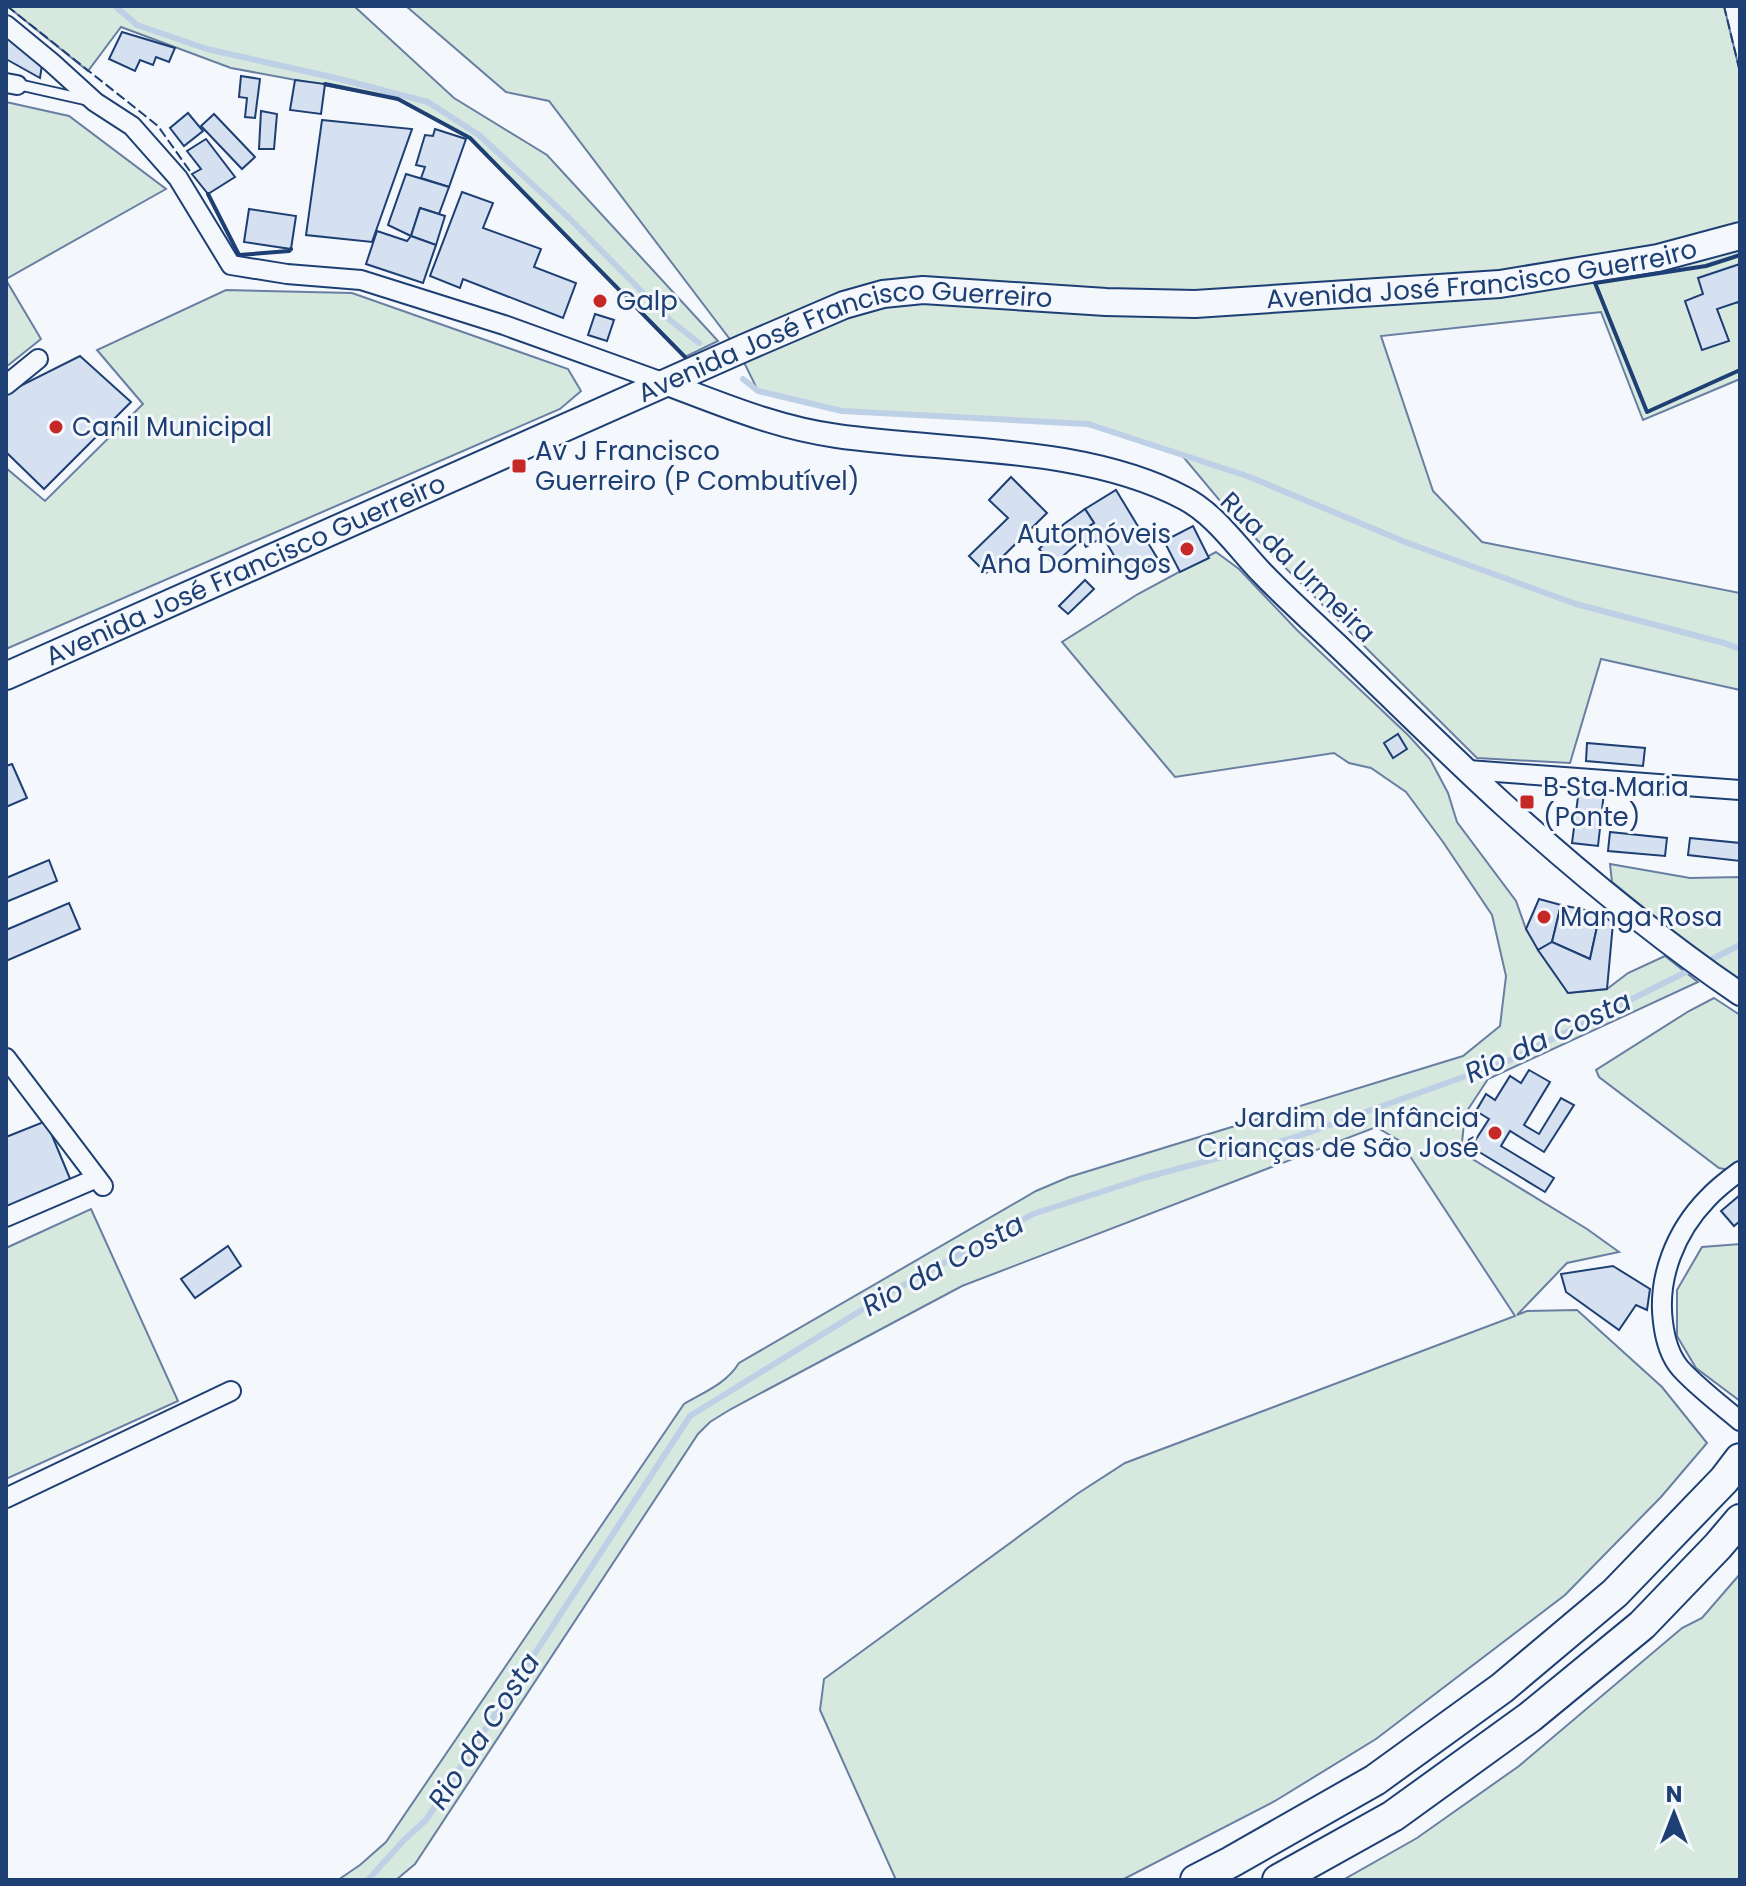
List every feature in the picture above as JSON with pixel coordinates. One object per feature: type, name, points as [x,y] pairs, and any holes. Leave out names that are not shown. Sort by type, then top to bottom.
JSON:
[{"type":"highway","points":[[1196,1880],[1375,1780],[1502,1688],[1615,1593],[1724,1480],[1740,1459]]},
{"type":"highway","points":[[1278,1880],[1393,1816],[1530,1717],[1642,1625],[1740,1520]]},
{"type":"main road","name":"Avenida José Francisco Guerreiro","points":[[6,676],[844,305],[883,294],[923,290],[1106,302],[1195,304],[1500,284],[1658,258],[1740,236]]},
{"type":"street","points":[[6,25],[95,102],[132,126],[178,178],[231,265],[287,274],[361,280],[504,325],[665,383]]},
{"type":"street","points":[[6,385],[38,359]]},
{"type":"street","name":"Rua da Urmeira","points":[[665,383],[796,428],[834,436],[1084,464],[1137,477],[1186,499],[1210,518],[1263,574],[1504,805],[1613,898],[1740,994]]},
{"type":"street","points":[[1468,770],[1740,790]]},
{"type":"street","points":[[6,1058],[100,1182],[6,1217]]},
{"type":"street","points":[[1740,1171],[1707,1199],[1688,1222],[1669,1259],[1662,1287],[1662,1312],[1665,1342],[1679,1367],[1740,1421]]},
{"type":"street","points":[[6,1498],[231,1391]]},
{"type":"lane","points":[[10,81],[95,102]]},
{"type":"shaded area","points":[[7,6],[354,6],[454,98],[547,155],[718,341],[685,357],[470,138],[398,99],[231,68],[121,27],[88,71]]},
{"type":"shaded area","points":[[406,6],[1724,6],[1740,72],[1740,379],[1643,420],[1601,312],[1381,336],[1433,491],[1482,542],[1740,593],[1740,690],[1601,659],[1570,763],[1477,758],[1231,514],[1181,454],[1088,424],[842,411],[758,391],[738,350],[549,101],[506,92]]},
{"type":"shaded area","points":[[6,102],[69,116],[166,189],[6,279]]},
{"type":"shaded area","points":[[6,280],[41,339],[6,367]]},
{"type":"shaded area","points":[[226,290],[352,293],[568,369],[581,391],[560,409],[6,649],[6,468],[45,501],[143,404],[97,350]]},
{"type":"shaded area","points":[[1216,552],[1239,569],[1430,759],[1448,793],[1457,822],[1516,901],[1526,929],[1568,993],[1607,989],[1628,973],[1665,956],[1698,982],[1488,1079],[1465,1114],[1461,1152],[1619,1252],[1567,1263],[1517,1315],[1527,1311],[1577,1310],[1662,1387],[1707,1443],[1661,1497],[1565,1595],[1376,1739],[1275,1801],[1122,1880],[896,1880],[820,1710],[824,1679],[1077,1494],[1125,1463],[1515,1316],[1400,1141],[1376,1127],[962,1286],[710,1422],[698,1434],[415,1864],[396,1880],[338,1880],[386,1842],[684,1404],[721,1382],[739,1363],[1036,1191],[1069,1177],[1463,1056],[1500,1026],[1506,976],[1492,915],[1406,792],[1371,768],[1349,763],[1334,753],[1175,777],[1062,642],[1138,594]]},
{"type":"shaded area","points":[[1610,864],[1690,878],[1740,877],[1740,981],[1612,882]]},
{"type":"shaded area","points":[[1714,998],[1740,1015],[1740,1160],[1729,1170],[1719,1168],[1599,1077],[1596,1070]]},
{"type":"shaded area","points":[[91,1209],[178,1401],[6,1479],[6,1248]]},
{"type":"shaded area","points":[[1740,1244],[1740,1401],[1696,1368],[1677,1336],[1677,1290],[1702,1247]]},
{"type":"shaded area","points":[[1740,1574],[1740,1880],[1343,1880],[1417,1838],[1519,1766],[1682,1628],[1702,1618]]},
{"type":"building","points":[[122,32],[175,48],[169,62],[156,57],[153,65],[140,60],[135,71],[109,59]]},
{"type":"building","points":[[6,34],[42,65],[40,78],[6,59]]},
{"type":"building","points":[[241,76],[260,79],[255,118],[245,117],[247,98],[239,97]]},
{"type":"building","points":[[295,80],[325,84],[321,114],[290,110]]},
{"type":"building","points":[[261,111],[277,114],[274,149],[259,149]]},
{"type":"building","points":[[188,113],[203,131],[184,146],[170,128]]},
{"type":"building","points":[[214,114],[255,157],[242,169],[201,126]]},
{"type":"building","points":[[322,120],[412,129],[372,242],[306,235]]},
{"type":"building","points":[[435,129],[466,139],[449,187],[421,178],[425,167],[416,165],[425,135],[433,136]]},
{"type":"building","points":[[206,139],[235,177],[208,194],[192,174],[201,169],[187,151]]},
{"type":"building","points":[[406,174],[449,187],[439,214],[420,208],[411,236],[388,225]]},
{"type":"building","points":[[462,192],[493,203],[483,228],[541,249],[534,267],[576,283],[563,318],[463,279],[460,288],[430,276]]},
{"type":"building","points":[[420,208],[445,216],[436,245],[411,236]]},
{"type":"building","points":[[249,209],[296,216],[291,249],[244,242]]},
{"type":"building","points":[[377,231],[407,241],[411,236],[436,245],[423,283],[366,264]]},
{"type":"building","points":[[1740,264],[1740,307],[1738,302],[1717,309],[1729,341],[1702,350],[1685,301],[1703,294],[1698,278]]},
{"type":"building","points":[[595,314],[614,320],[607,341],[588,335]]},
{"type":"building","name":"Canil Municipal","points":[[80,356],[131,402],[44,489],[6,452],[6,396]]},
{"type":"building","points":[[1011,477],[1047,513],[986,573],[969,556],[1008,518],[989,500]]},
{"type":"building","points":[[1116,490],[1159,561],[1128,579],[1103,537],[1086,547],[1077,533],[1094,523],[1085,509]]},
{"type":"building","points":[[1085,509],[1094,523],[1077,533],[1081,540],[1054,564],[1039,549],[1064,524]]},
{"type":"building","name":"Automóveis Ana Domingos","points":[[1193,526],[1209,558],[1180,572],[1164,541]]},
{"type":"building","points":[[1085,580],[1094,589],[1068,614],[1059,606]]},
{"type":"building","points":[[1398,734],[1407,749],[1393,758],[1384,743]]},
{"type":"building","points":[[1587,743],[1645,748],[1643,766],[1586,761]]},
{"type":"building","points":[[12,764],[27,798],[6,807],[6,766]]},
{"type":"building","points":[[1579,789],[1604,792],[1598,846],[1572,843]]},
{"type":"building","points":[[1610,832],[1667,838],[1665,856],[1608,851]]},
{"type":"building","points":[[1690,838],[1740,843],[1740,861],[1688,855]]},
{"type":"building","points":[[49,860],[57,881],[6,902],[6,878]]},
{"type":"building","name":"Manga Rosa","points":[[1539,899],[1561,905],[1552,942],[1538,950],[1526,929]]},
{"type":"building","points":[[69,903],[80,929],[6,961],[6,930]]},
{"type":"building","points":[[1561,905],[1600,913],[1590,959],[1552,942]]},
{"type":"building","points":[[1600,913],[1613,923],[1607,989],[1568,993],[1538,950],[1552,942],[1590,959]]},
{"type":"building","name":"Jardim de Infância Crianças de São José","points":[[1529,1070],[1550,1082],[1524,1125],[1539,1134],[1561,1098],[1574,1105],[1544,1152],[1510,1131],[1501,1146],[1554,1178],[1545,1192],[1471,1147],[1489,1119],[1476,1111],[1486,1094],[1495,1100],[1510,1076],[1521,1083]]},
{"type":"building","points":[[46,1121],[71,1181],[6,1207],[6,1137]]},
{"type":"building","points":[[1740,1195],[1740,1221],[1734,1226],[1721,1211]]},
{"type":"building","points":[[228,1246],[241,1266],[195,1298],[181,1279]]},
{"type":"building","points":[[1613,1266],[1650,1289],[1647,1310],[1636,1305],[1619,1330],[1566,1292],[1561,1274]]},
{"type":"waterway","points":[[115,6],[137,25],[207,49],[428,102],[479,135],[570,219],[671,321],[699,343]]},
{"type":"waterway","points":[[743,379],[758,391],[842,411],[1088,424],[1250,477],[1405,542],[1576,604],[1740,649]]},
{"type":"waterway","name":"Rio da Costa","points":[[1704,963],[1740,945]]},
{"type":"waterway","name":"Rio da Costa","points":[[368,1880],[426,1820],[690,1416],[891,1292],[1033,1214],[1147,1177],[1293,1138],[1508,1061],[1694,968]]},
{"type":"fence","points":[[7,6],[158,126],[192,174]]},
{"type":"fence","points":[[1724,6],[1740,72]]},
{"type":"wall","points":[[325,84],[398,99],[470,138],[685,357]]},
{"type":"wall","points":[[208,194],[239,255],[291,249]]},
{"type":"wall","points":[[1740,255],[1706,266],[1595,283],[1647,412],[1740,370]]},
{"type":"place","name":"Galp","points":[[600,301]]},
{"type":"place","name":"Canil Municipal","points":[[56,427]]},
{"type":"place","name":"Av J Francisco Guerreiro (P Combutível)","points":[[519,466]]},
{"type":"place","name":"Automóveis Ana Domingos","points":[[1187,549]]},
{"type":"place","name":"B Sta Maria (Ponte)","points":[[1527,802]]},
{"type":"place","name":"Manga Rosa","points":[[1544,917]]},
{"type":"place","name":"Jardim de Infância Crianças de São José","points":[[1495,1133]]}]
